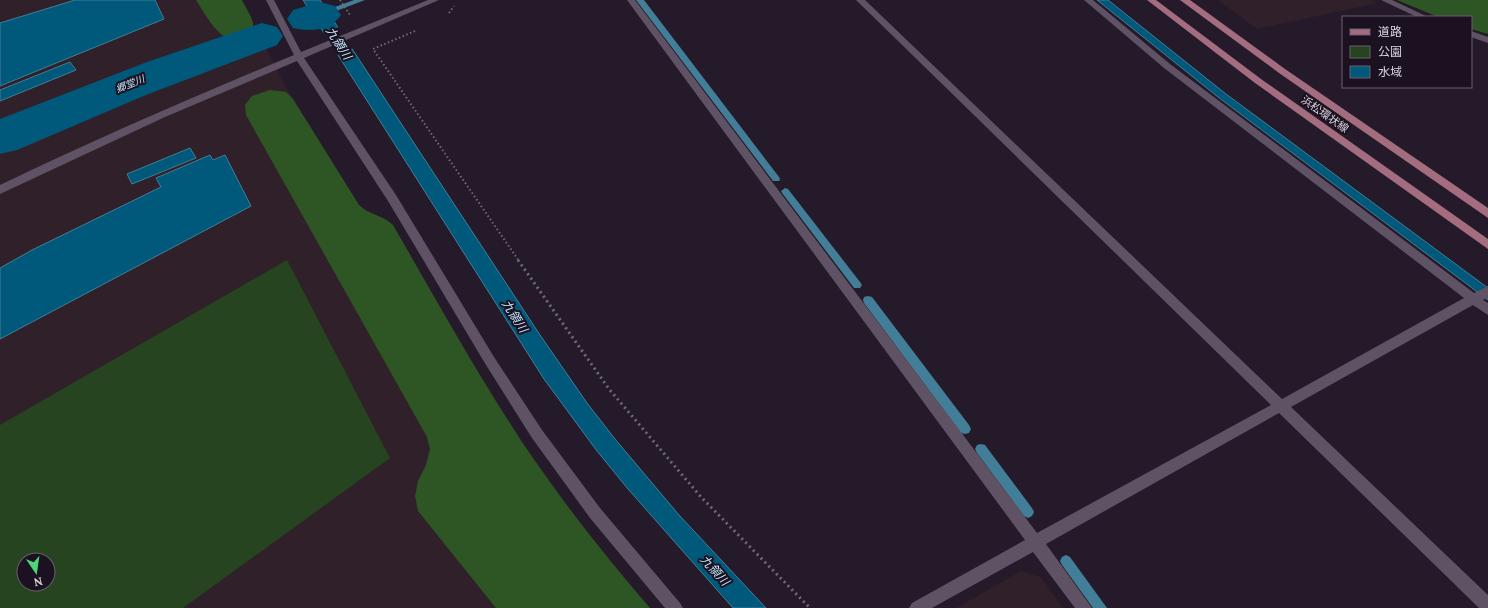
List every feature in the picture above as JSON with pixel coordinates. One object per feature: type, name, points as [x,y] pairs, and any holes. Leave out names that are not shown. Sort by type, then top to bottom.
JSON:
[{"type":"main road","name":"浜松環状線","points":[[1151,0],[1246,72],[1488,245]]},
{"type":"main road","name":"浜松環状線","points":[[1184,0],[1276,67],[1488,214]]},
{"type":"street","points":[[270,0],[299,57],[392,198],[490,361],[537,434],[595,513],[675,608]]},
{"type":"street","points":[[0,190],[101,141],[435,0]]},
{"type":"street","points":[[631,0],[1084,608]]},
{"type":"street","points":[[860,0],[1488,606]]},
{"type":"street","points":[[1088,0],[1167,66],[1479,295],[1488,310]]},
{"type":"street","points":[[1384,0],[1422,16]]},
{"type":"street","points":[[1472,34],[1488,40]]},
{"type":"street","points":[[917,608],[1479,295]]},
{"type":"path","points":[[340,0],[348,12]]},
{"type":"path","points":[[373,49],[562,324],[609,389],[701,497],[810,608]]},
{"type":"shaded area","points":[[0,0],[242,0],[287,89],[359,205],[364,210],[381,217],[393,225],[476,368],[523,443],[581,524],[650,608],[0,608]]},
{"type":"shaded area","points":[[1218,0],[1372,0],[1378,3],[1257,29]]},
{"type":"shaded area","points":[[1021,571],[1041,577],[1063,608],[956,608]]},
{"type":"green space","points":[[196,0],[242,0],[253,21],[253,28],[251,32],[248,36],[239,39],[230,39],[222,35],[211,23]]},
{"type":"green space","points":[[1397,0],[1488,0],[1488,34],[1472,29],[1472,16],[1436,16]]},
{"type":"green space","points":[[270,90],[286,92],[293,99],[359,205],[393,225],[472,362],[522,442],[583,527],[650,608],[496,608],[418,511],[415,496],[418,481],[426,465],[430,449],[427,437],[246,115],[245,105],[252,96]]},
{"type":"green space","points":[[287,260],[390,458],[183,608],[0,608],[0,425]]},
{"type":"water","points":[[75,0],[155,0],[164,19],[0,86],[0,23]]},
{"type":"water","name":"九領川","points":[[303,0],[320,0],[540,335],[587,403],[615,439],[679,515],[766,608],[733,608],[628,489],[597,451],[544,379]]},
{"type":"water","points":[[1097,0],[1108,0],[1226,94],[1488,288],[1488,300],[1218,97]]},
{"type":"water","points":[[70,62],[76,70],[0,101],[0,90]]},
{"type":"water","points":[[190,148],[196,158],[132,184],[127,174]]},
{"type":"water","points":[[210,155],[213,160],[225,155],[251,206],[0,339],[0,268],[32,250],[161,187],[156,178]]},
{"type":"pier","points":[[339,27],[353,48],[336,56],[322,34]]},
{"type":"waterway","points":[[320,14],[361,0]]},
{"type":"waterway","points":[[640,0],[776,179]]},
{"type":"waterway","name":"郷堂川","points":[[308,19],[320,15]]},
{"type":"waterway","name":"郷堂川","points":[[0,138],[130,84],[262,36]]},
{"type":"waterway","points":[[785,191],[857,285]]},
{"type":"waterway","points":[[868,300],[965,429]]},
{"type":"waterway","points":[[981,449],[1028,512]]},
{"type":"waterway","points":[[1066,561],[1101,608]]}]
